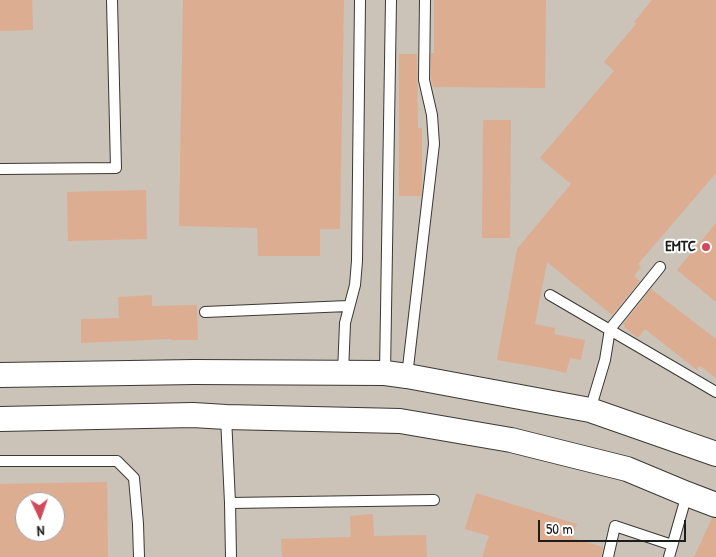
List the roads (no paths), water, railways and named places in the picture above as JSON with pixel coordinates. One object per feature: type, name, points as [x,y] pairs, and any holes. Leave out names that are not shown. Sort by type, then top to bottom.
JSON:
[{"type":"street","points":[[0,375],[194,372],[396,374],[590,410],[716,454]]},
{"type":"street","points":[[0,419],[193,415],[400,420],[511,440],[627,469],[716,505]]},
{"type":"lane","points":[[0,169],[116,168],[112,0]]},
{"type":"lane","points":[[343,373],[345,323],[355,285],[357,261],[360,0]]},
{"type":"lane","points":[[391,0],[396,374]]},
{"type":"lane","points":[[396,374],[434,144],[432,115],[424,80],[425,0]]},
{"type":"lane","points":[[590,410],[605,360],[610,329],[660,266]]},
{"type":"lane","points":[[550,295],[716,392]]},
{"type":"lane","points":[[205,312],[348,306]]},
{"type":"lane","points":[[226,417],[231,557]]},
{"type":"lane","points":[[0,461],[117,461],[134,478],[140,557]]},
{"type":"lane","points":[[669,557],[687,494]]},
{"type":"lane","points":[[230,503],[434,500]]},
{"type":"lane","points":[[608,557],[615,526],[672,545]]},
{"type":"place","name":"EMTC","points":[[706,247]]}]
